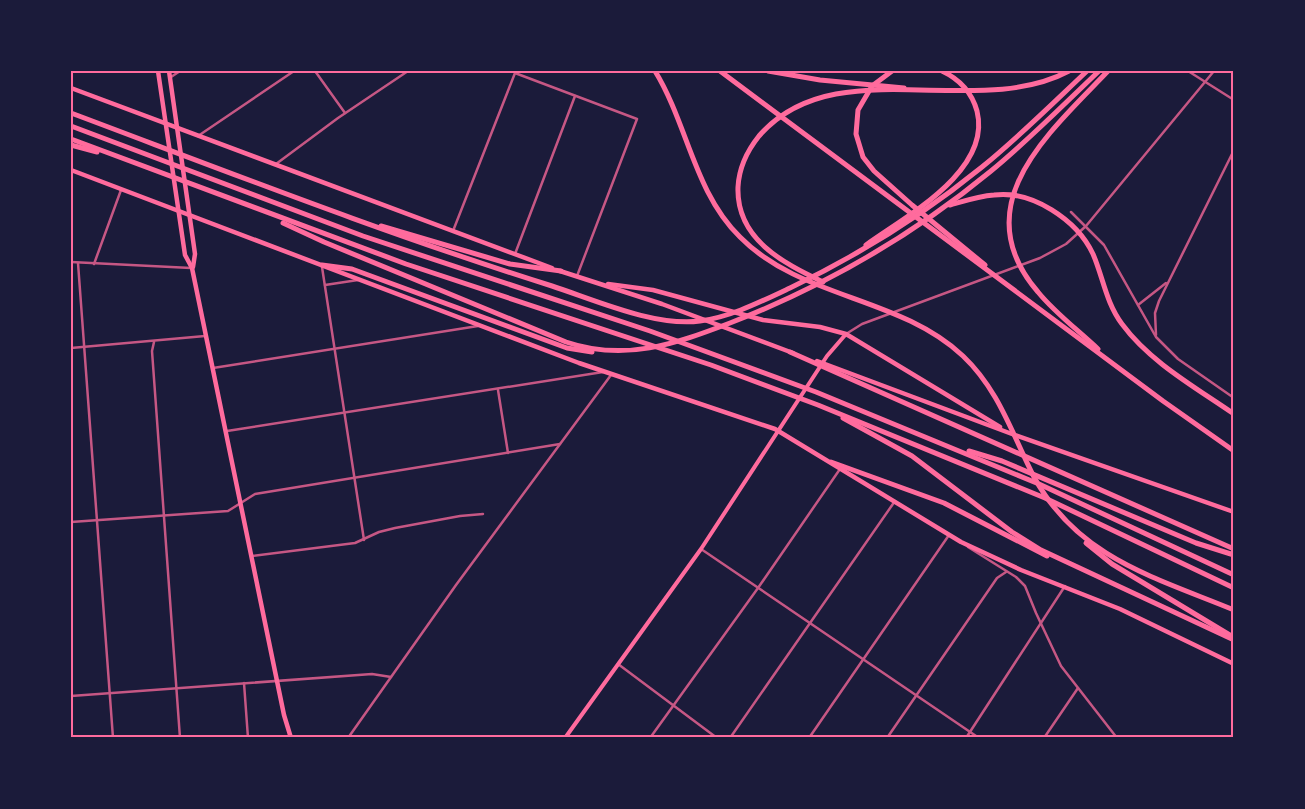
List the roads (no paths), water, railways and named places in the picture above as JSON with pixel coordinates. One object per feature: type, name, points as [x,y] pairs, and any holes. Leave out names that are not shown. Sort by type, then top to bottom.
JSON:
[{"type":"highway","points":[[655,71],[679,118],[704,186],[732,229],[755,251],[781,268],[905,317],[941,338],[978,372],[1003,410],[1034,477],[1068,525],[1090,547],[1112,564],[1234,639]]},
{"type":"highway","points":[[720,71],[1113,364],[1234,451]]},
{"type":"highway","points":[[768,71],[900,89]]},
{"type":"highway","points":[[892,71],[875,82],[860,104],[856,128],[857,140],[863,157],[874,170],[912,205],[1022,296]]},
{"type":"highway","points":[[844,261],[933,196],[967,163],[975,149],[979,131],[977,112],[970,95],[958,81],[942,71]]},
{"type":"highway","points":[[848,295],[786,264],[760,244],[749,229],[739,206],[738,185],[743,161],[756,140],[775,121],[802,104],[840,92],[900,89],[993,90],[1033,85],[1069,71]]},
{"type":"highway","points":[[71,113],[344,216],[461,257],[669,321],[709,320],[766,299],[844,261],[937,202],[1000,152],[1087,71]]},
{"type":"highway","points":[[322,265],[352,269],[575,350],[605,352],[636,351],[664,345],[706,332],[764,309],[860,262],[944,207],[1007,158],[1099,71]]},
{"type":"highway","points":[[1108,71],[1032,155],[1014,188],[1010,233],[1017,260],[1037,292],[1113,364]]},
{"type":"highway","points":[[71,126],[428,259],[695,347],[931,438],[1072,499],[1234,575]]},
{"type":"highway","points":[[71,139],[414,267],[711,365],[818,405],[1036,495],[1234,588]]},
{"type":"highway","points":[[71,145],[129,161]]},
{"type":"highway","points":[[944,207],[994,195],[1035,201],[1063,216],[1078,231],[1092,254],[1107,296],[1121,323],[1146,351],[1234,414]]},
{"type":"highway","points":[[253,208],[324,242],[566,342],[605,352]]},
{"type":"highway","points":[[344,216],[510,264],[561,271]]},
{"type":"highway","points":[[790,352],[1234,549]]},
{"type":"highway","points":[[818,405],[912,456],[1012,532],[1075,568]]},
{"type":"highway","points":[[1204,430],[1234,446]]},
{"type":"highway","points":[[931,438],[1002,461],[1182,538],[1234,555]]},
{"type":"highway","points":[[831,462],[937,499],[1028,548],[1234,639]]},
{"type":"highway","points":[[1075,532],[1121,562],[1234,611]]},
{"type":"main road","points":[[158,71],[185,255],[192,268],[242,502],[277,681],[291,738]]},
{"type":"main road","points":[[169,71],[195,254],[192,268]]},
{"type":"main road","points":[[71,88],[515,256],[596,282],[1012,434],[1234,512]]},
{"type":"main road","points":[[71,170],[611,375],[778,430],[961,542],[1006,564],[1120,609],[1234,664]]},
{"type":"main road","points":[[596,282],[654,290],[763,320],[820,326],[846,334],[1012,434]]},
{"type":"main road","points":[[565,738],[701,549],[778,430],[828,356],[846,334]]},
{"type":"street","points":[[170,78],[180,71]]},
{"type":"street","points":[[198,136],[294,71]]},
{"type":"street","points":[[315,71],[345,113]]},
{"type":"street","points":[[275,165],[345,113],[408,71]]},
{"type":"street","points":[[1188,71],[1234,100]]},
{"type":"street","points":[[846,334],[862,324],[1040,258],[1066,244],[1086,226],[1214,71]]},
{"type":"street","points":[[453,232],[515,73],[637,119],[577,276]]},
{"type":"street","points":[[515,256],[575,96]]},
{"type":"street","points":[[1156,336],[1155,313],[1168,282],[1234,150]]},
{"type":"street","points":[[94,264],[122,189]]},
{"type":"street","points":[[1071,212],[1104,245],[1156,336],[1178,360],[1234,398]]},
{"type":"street","points":[[71,262],[192,268]]},
{"type":"street","points":[[78,263],[113,738]]},
{"type":"street","points":[[322,265],[364,540]]},
{"type":"street","points":[[325,285],[362,280]]},
{"type":"street","points":[[1138,305],[1168,282]]},
{"type":"street","points":[[213,368],[480,326]]},
{"type":"street","points":[[71,348],[206,336]]},
{"type":"street","points":[[154,342],[152,350],[180,738]]},
{"type":"street","points":[[227,431],[498,390],[603,372]]},
{"type":"street","points":[[348,738],[611,375]]},
{"type":"street","points":[[498,390],[508,453]]},
{"type":"street","points":[[71,522],[228,511],[255,494],[560,444]]},
{"type":"street","points":[[650,738],[758,588],[841,467]]},
{"type":"street","points":[[730,738],[895,501]]},
{"type":"street","points":[[252,556],[364,540],[379,532],[395,528],[460,516],[484,514]]},
{"type":"street","points":[[809,738],[949,535]]},
{"type":"street","points":[[961,542],[1025,586],[1053,652],[1117,738]]},
{"type":"street","points":[[701,549],[979,738]]},
{"type":"street","points":[[887,738],[997,578],[1006,572]]},
{"type":"street","points":[[966,738],[1064,586]]},
{"type":"street","points":[[618,664],[717,738]]},
{"type":"street","points":[[71,696],[372,674],[391,677]]},
{"type":"street","points":[[244,683],[248,738]]},
{"type":"street","points":[[1044,738],[1078,688]]}]
